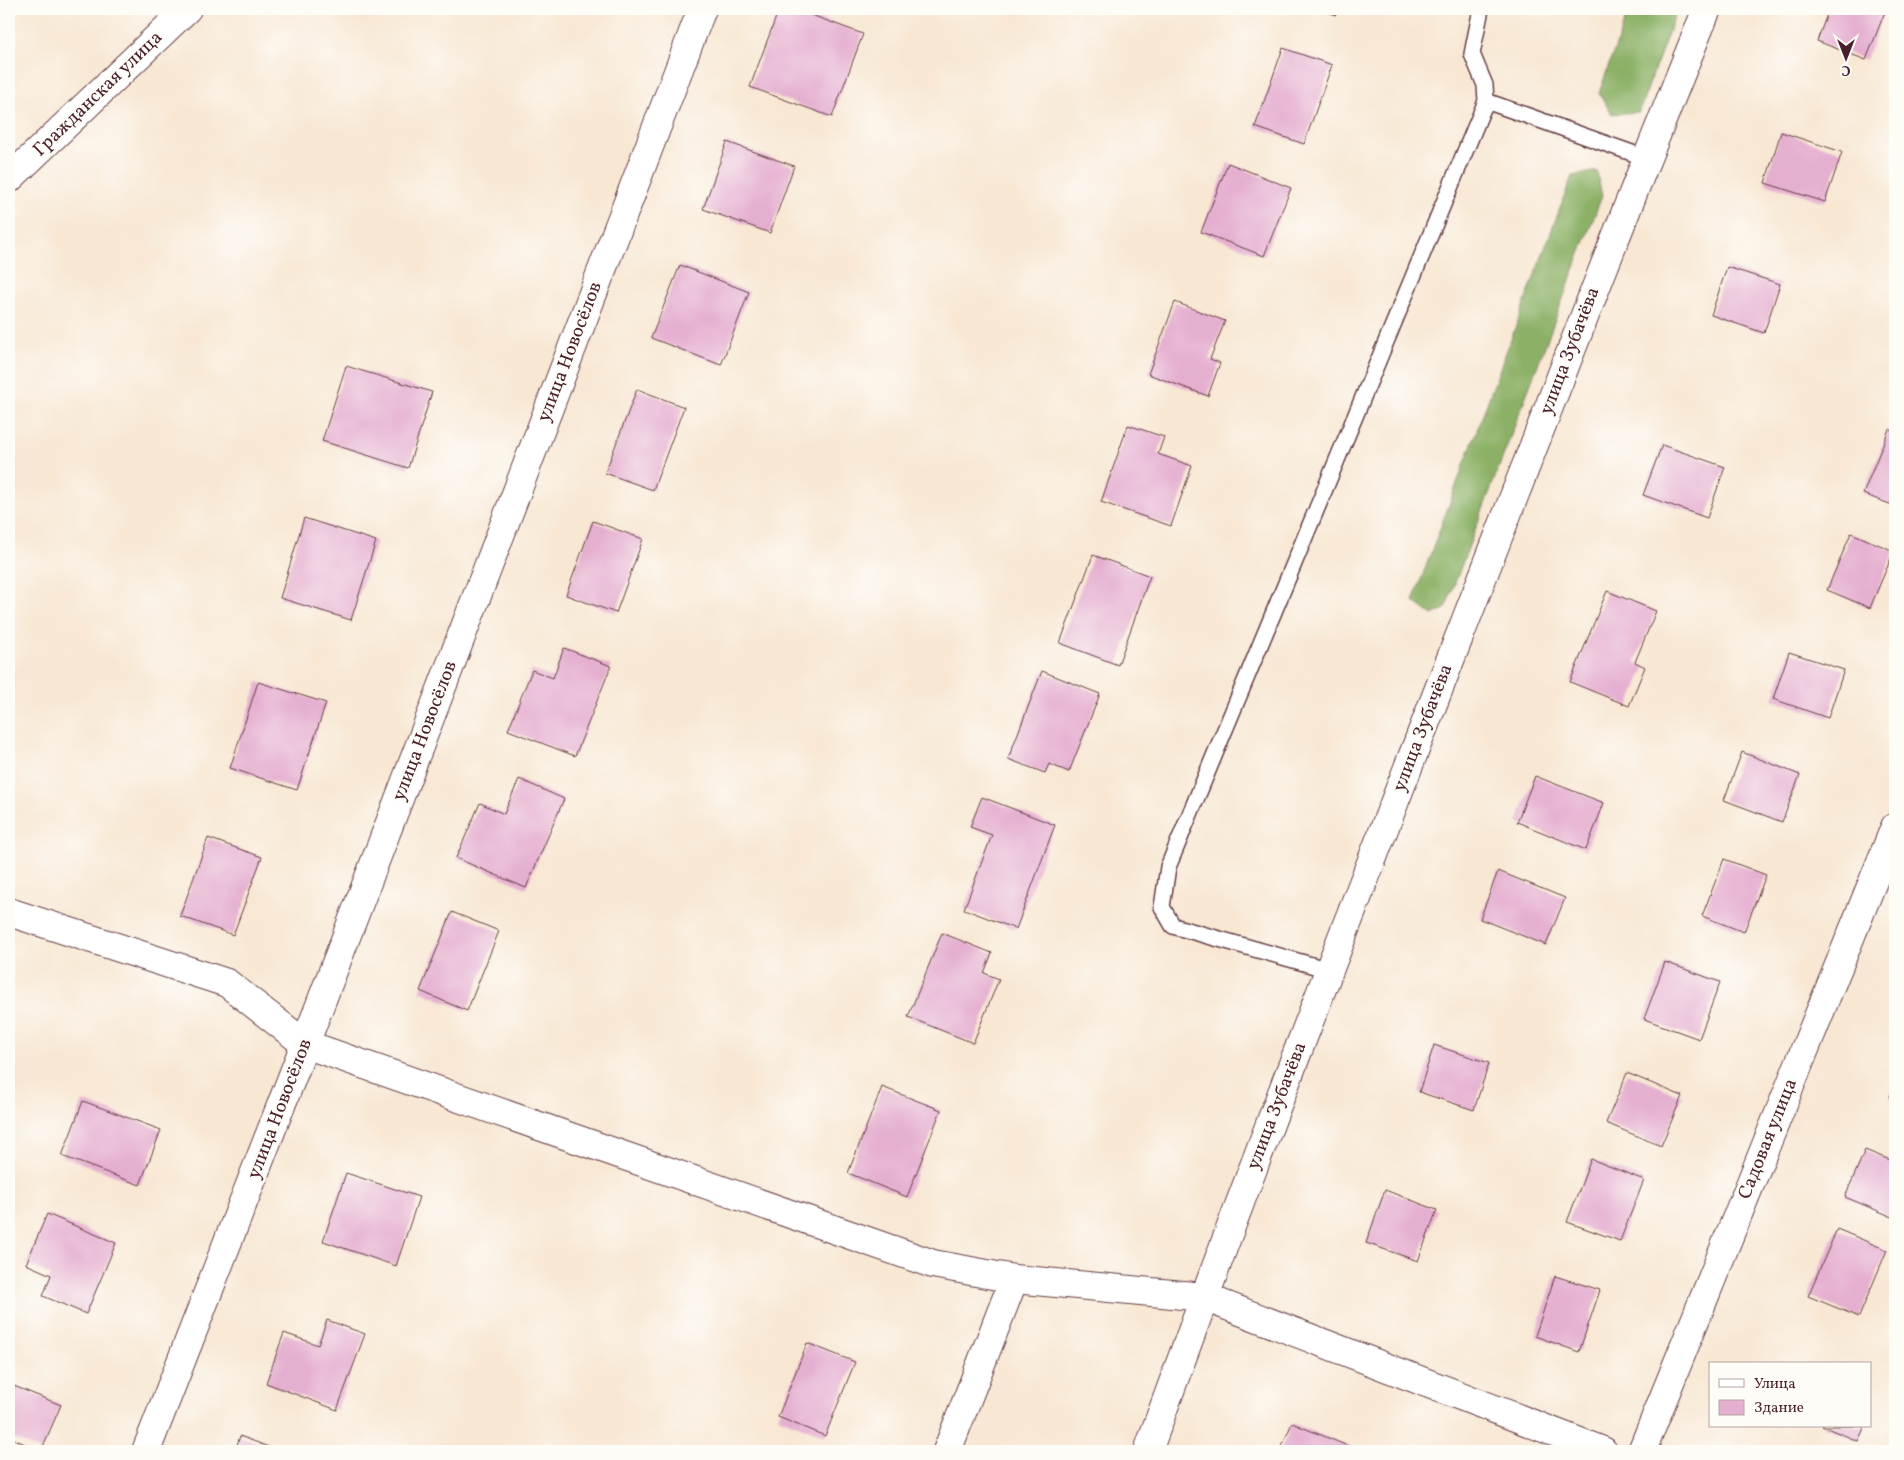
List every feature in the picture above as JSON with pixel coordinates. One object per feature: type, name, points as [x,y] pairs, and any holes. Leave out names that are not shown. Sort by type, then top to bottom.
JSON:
[{"type":"street","name":"Гражданская улица","points":[[9,179],[187,9]]},
{"type":"street","name":"улица Новосёлов","points":[[146,1451],[305,1044],[702,9]]},
{"type":"street","name":"улица Зубачёва","points":[[1148,1451],[1204,1297],[1329,970],[1646,158],[1707,9]]},
{"type":"street","name":"Садовая улица","points":[[1642,1451],[1895,827]]},
{"type":"street","points":[[9,912],[227,983],[305,1044],[933,1264],[1014,1279],[1204,1297],[1603,1451]]},
{"type":"street","points":[[947,1451],[1014,1279]]},
{"type":"lane","points":[[1329,970],[1173,926],[1162,907],[1168,866],[1486,101],[1485,85],[1472,54],[1481,9]]},
{"type":"lane","points":[[1486,101],[1646,158]]},
{"type":"green space","points":[[1629,9],[1677,9],[1639,112],[1612,114],[1599,93]]},
{"type":"green space","points":[[1597,171],[1602,196],[1445,609],[1432,615],[1413,601],[1572,176]]},
{"type":"building","points":[[779,9],[795,9],[863,34],[832,117],[750,87]]},
{"type":"building","points":[[1320,9],[1339,9],[1336,15]]},
{"type":"building","points":[[1829,9],[1886,9],[1866,60],[1817,41]]},
{"type":"building","points":[[1283,48],[1332,65],[1304,144],[1255,127]]},
{"type":"building","points":[[1781,132],[1842,152],[1825,202],[1765,183]]},
{"type":"building","points":[[727,142],[794,166],[770,233],[703,209]]},
{"type":"building","points":[[1228,163],[1291,188],[1264,256],[1201,232]]},
{"type":"building","points":[[680,265],[749,292],[721,365],[651,338]]},
{"type":"building","points":[[1727,267],[1780,284],[1764,333],[1711,315]]},
{"type":"building","points":[[1175,302],[1225,321],[1210,359],[1220,363],[1208,396],[1148,374]]},
{"type":"building","points":[[346,366],[432,392],[408,468],[322,441]]},
{"type":"building","points":[[637,389],[684,407],[653,490],[605,473]]},
{"type":"building","points":[[1128,425],[1164,437],[1158,454],[1192,466],[1171,526],[1101,502]]},
{"type":"building","points":[[1889,429],[1895,432],[1895,506],[1863,494]]},
{"type":"building","points":[[1662,445],[1725,467],[1707,518],[1643,495]]},
{"type":"building","points":[[304,518],[376,541],[351,620],[280,598]]},
{"type":"building","points":[[593,521],[643,539],[616,613],[566,595]]},
{"type":"building","points":[[1851,533],[1894,551],[1870,608],[1827,590]]},
{"type":"building","points":[[1093,555],[1150,576],[1118,665],[1060,643]]},
{"type":"building","points":[[1607,591],[1656,611],[1635,662],[1645,667],[1629,706],[1570,682]]},
{"type":"building","points":[[564,648],[611,666],[575,756],[508,730],[532,670],[553,678]]},
{"type":"building","points":[[1789,652],[1844,670],[1828,718],[1773,699]]},
{"type":"building","points":[[1042,671],[1100,694],[1069,772],[1049,764],[1045,773],[1008,759]]},
{"type":"building","points":[[258,682],[326,703],[297,790],[230,768]]},
{"type":"building","points":[[1742,752],[1800,775],[1782,822],[1724,800]]},
{"type":"building","points":[[1535,776],[1604,803],[1586,850],[1517,822]]},
{"type":"building","points":[[519,779],[564,799],[526,888],[456,858],[480,803],[504,814]]},
{"type":"building","points":[[982,797],[1055,825],[1016,929],[964,909],[992,835],[970,827]]},
{"type":"building","points":[[208,838],[262,857],[233,935],[180,916]]},
{"type":"building","points":[[1724,859],[1766,875],[1744,932],[1702,916]]},
{"type":"building","points":[[1498,871],[1565,898],[1546,945],[1480,919]]},
{"type":"building","points":[[452,912],[499,931],[467,1011],[420,991]]},
{"type":"building","points":[[942,933],[992,953],[984,973],[999,979],[973,1043],[908,1017]]},
{"type":"building","points":[[1665,962],[1720,982],[1699,1039],[1644,1019]]},
{"type":"building","points":[[1434,1045],[1489,1063],[1474,1110],[1419,1092]]},
{"type":"building","points":[[1627,1073],[1682,1096],[1661,1146],[1606,1123]]},
{"type":"building","points":[[1895,1083],[1895,1099],[1890,1097]]},
{"type":"building","points":[[882,1087],[941,1110],[907,1197],[848,1173]]},
{"type":"building","points":[[83,1101],[161,1130],[140,1185],[62,1156]]},
{"type":"building","points":[[1865,1150],[1895,1162],[1895,1218],[1845,1197]]},
{"type":"building","points":[[1591,1159],[1644,1180],[1620,1241],[1567,1222]]},
{"type":"building","points":[[346,1173],[419,1197],[396,1266],[323,1241]]},
{"type":"building","points":[[1385,1190],[1437,1210],[1418,1261],[1366,1243]]},
{"type":"building","points":[[47,1214],[116,1243],[86,1314],[43,1296],[51,1275],[26,1264]]},
{"type":"building","points":[[1837,1229],[1887,1250],[1859,1317],[1808,1296]]},
{"type":"building","points":[[1555,1276],[1600,1290],[1579,1352],[1535,1336]]},
{"type":"building","points":[[327,1320],[365,1334],[337,1410],[266,1383],[284,1333],[318,1345]]},
{"type":"building","points":[[807,1343],[855,1362],[825,1436],[778,1417]]},
{"type":"building","points":[[9,1384],[61,1405],[41,1451],[9,1437]]},
{"type":"building","points":[[1292,1423],[1360,1451],[1280,1451]]},
{"type":"building","points":[[1827,1428],[1864,1428],[1858,1441]]},
{"type":"building","points":[[240,1436],[279,1451],[235,1451]]}]
